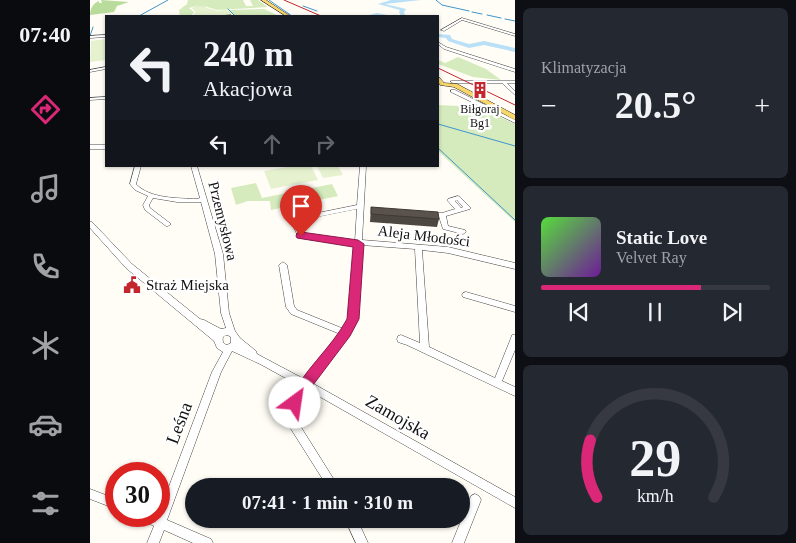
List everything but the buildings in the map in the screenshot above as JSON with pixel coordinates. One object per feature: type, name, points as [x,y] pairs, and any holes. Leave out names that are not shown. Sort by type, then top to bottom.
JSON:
[{"type":"main road","points":[[263,0],[286,15]]},
{"type":"main road","points":[[439,81],[454,86],[490,107],[515,118]]},
{"type":"street","points":[[443,30],[462,19],[515,35]]},
{"type":"street","points":[[90,37],[105,36]]},
{"type":"street","points":[[439,44],[445,48],[515,71]]},
{"type":"street","points":[[90,71],[105,68]]},
{"type":"street","points":[[503,82],[515,94]]},
{"type":"street","points":[[454,86],[467,83],[515,82]]},
{"type":"street","points":[[467,83],[462,87],[467,93]]},
{"type":"street","points":[[454,86],[515,122]]},
{"type":"street","points":[[90,100],[105,98]]},
{"type":"street","points":[[90,147],[105,147]]},
{"type":"street","points":[[138,167],[133,178],[135,190],[151,196],[204,200]]},
{"type":"street","name":"Przemysłowa","points":[[194,167],[220,254],[227,340]]},
{"type":"street","points":[[328,478],[294,426],[292,408],[346,333],[354,314],[362,208],[363,167]]},
{"type":"street","points":[[151,196],[145,207],[168,224]]},
{"type":"street","name":"Aleja Młodości","points":[[362,208],[293,220],[301,236],[359,243],[450,250],[515,266]]},
{"type":"street","points":[[418,214],[442,215],[460,210]]},
{"type":"street","points":[[442,215],[445,227],[463,232]]},
{"type":"street","name":"Zamojska","points":[[90,224],[129,266],[162,294],[227,340],[515,503]]},
{"type":"street","points":[[418,247],[425,349]]},
{"type":"street","points":[[283,265],[290,307],[294,312],[346,333]]},
{"type":"street","points":[[466,295],[515,310]]},
{"type":"street","points":[[497,383],[515,338]]},
{"type":"street","points":[[401,339],[515,392]]},
{"type":"street","name":"Leśna","points":[[170,496],[217,372],[227,340]]},
{"type":"street","points":[[90,494],[105,500]]},
{"type":"street","points":[[458,543],[475,500]]},
{"type":"street","points":[[170,526],[207,543]]},
{"type":"street","name":"Leśna","points":[[153,543],[158,527]]},
{"type":"street","points":[[355,528],[362,543]]},
{"type":"green space","points":[[101,0],[129,2],[117,6],[114,12],[90,15],[91,8],[99,1],[99,3],[102,3]]},
{"type":"green space","points":[[188,0],[243,0],[246,6],[253,6],[250,0],[258,0],[268,7],[217,10],[201,5],[206,7],[201,15],[194,15],[196,12],[192,8],[199,5],[189,8],[194,12],[192,15],[180,15],[179,10],[187,4]]},
{"type":"green space","points":[[200,6],[218,11],[227,9],[233,15],[194,15],[196,12],[192,8]]},
{"type":"green space","points":[[264,9],[277,15],[234,15],[229,10]]},
{"type":"green space","points":[[105,39],[105,60],[90,62],[91,41]]},
{"type":"green space","points":[[458,57],[486,69],[501,80],[473,77],[439,64],[439,60],[445,63]]},
{"type":"green space","points":[[439,105],[479,107],[515,124],[515,222],[439,152]]},
{"type":"green space","points":[[287,167],[312,167],[318,180],[271,189],[264,171]]},
{"type":"green space","points":[[318,167],[339,167],[343,175],[323,178]]},
{"type":"green space","points":[[256,183],[262,198],[332,184],[338,196],[271,210],[270,201],[248,201],[236,205],[231,188]]},
{"type":"waterway","points":[[141,15],[168,0]]},
{"type":"waterway","points":[[269,0],[291,15]]},
{"type":"waterway","points":[[402,15],[401,12],[404,10],[380,4],[392,1],[419,0]]},
{"type":"waterway","points":[[436,0],[442,5],[469,11]]},
{"type":"waterway","points":[[303,6],[317,11]]},
{"type":"waterway","points":[[228,9],[234,15]]},
{"type":"waterway","points":[[472,12],[482,14]]},
{"type":"waterway","points":[[372,15],[384,15]]},
{"type":"waterway","points":[[487,15],[501,18]]},
{"type":"waterway","points":[[505,19],[515,21]]},
{"type":"waterway","points":[[90,36],[93,27]]},
{"type":"waterway","points":[[439,36],[448,36],[450,40],[469,46],[484,43],[515,50]]},
{"type":"waterway","points":[[439,124],[515,146]]},
{"type":"waterway","points":[[439,149],[515,220]]},
{"type":"railway","points":[[284,0],[319,15]]},
{"type":"railway","points":[[439,68],[515,105]]},
{"type":"place","name":"Biłgoraj Bg1","points":[[480,90]]},
{"type":"place","name":"Straż Miejska","points":[[132,285]]},
{"type":"route","points":[[295,403],[304,391],[308,381],[346,333],[353,319],[358,244],[301,236]]}]
